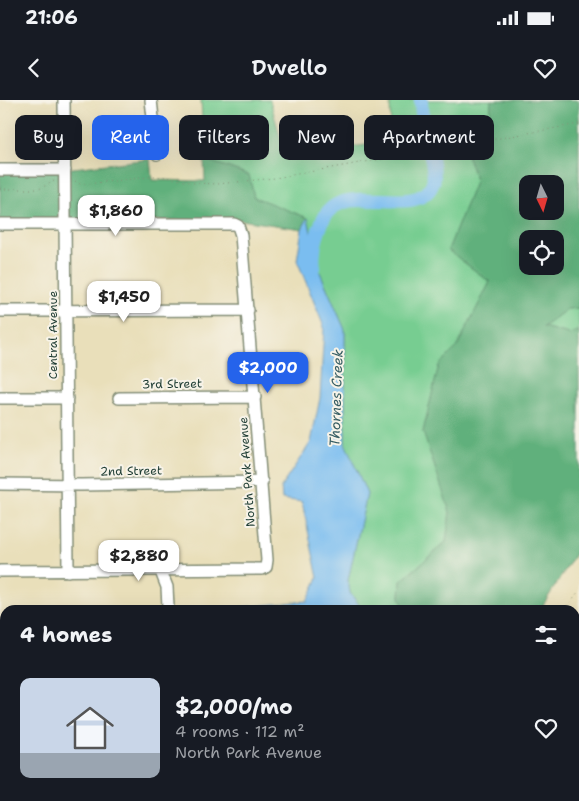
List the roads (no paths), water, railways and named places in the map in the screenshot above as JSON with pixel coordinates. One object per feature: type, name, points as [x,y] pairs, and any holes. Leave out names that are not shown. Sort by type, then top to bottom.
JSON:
[{"type":"street","name":"Central Avenue","points":[[64,100],[68,571]]},
{"type":"street","points":[[151,100],[153,115]]},
{"type":"street","points":[[0,170],[64,176]]},
{"type":"street","points":[[0,224],[66,224]]},
{"type":"street","name":"North Park Avenue","points":[[66,224],[234,224],[238,226],[242,234],[262,482],[266,567],[262,569],[160,569]]},
{"type":"street","points":[[0,311],[248,310]]},
{"type":"street","name":"3rd Street","points":[[119,398],[255,397]]},
{"type":"street","points":[[0,398],[67,398]]},
{"type":"street","name":"2nd Street","points":[[0,484],[262,482]]},
{"type":"street","points":[[0,571],[160,569],[167,587],[168,605]]},
{"type":"water","points":[[308,218],[319,270],[345,330],[345,443],[367,494],[348,580],[350,593],[359,605],[264,605],[307,601],[318,578],[302,502],[282,499],[281,487],[311,442],[320,398],[324,327],[297,260],[302,229]]},
{"type":"waterway","name":"Thornes Creek","points":[[314,268],[314,249],[319,230],[323,219],[335,206],[349,201],[399,201],[414,199],[426,193],[433,182],[434,175],[421,109],[421,100]]}]
